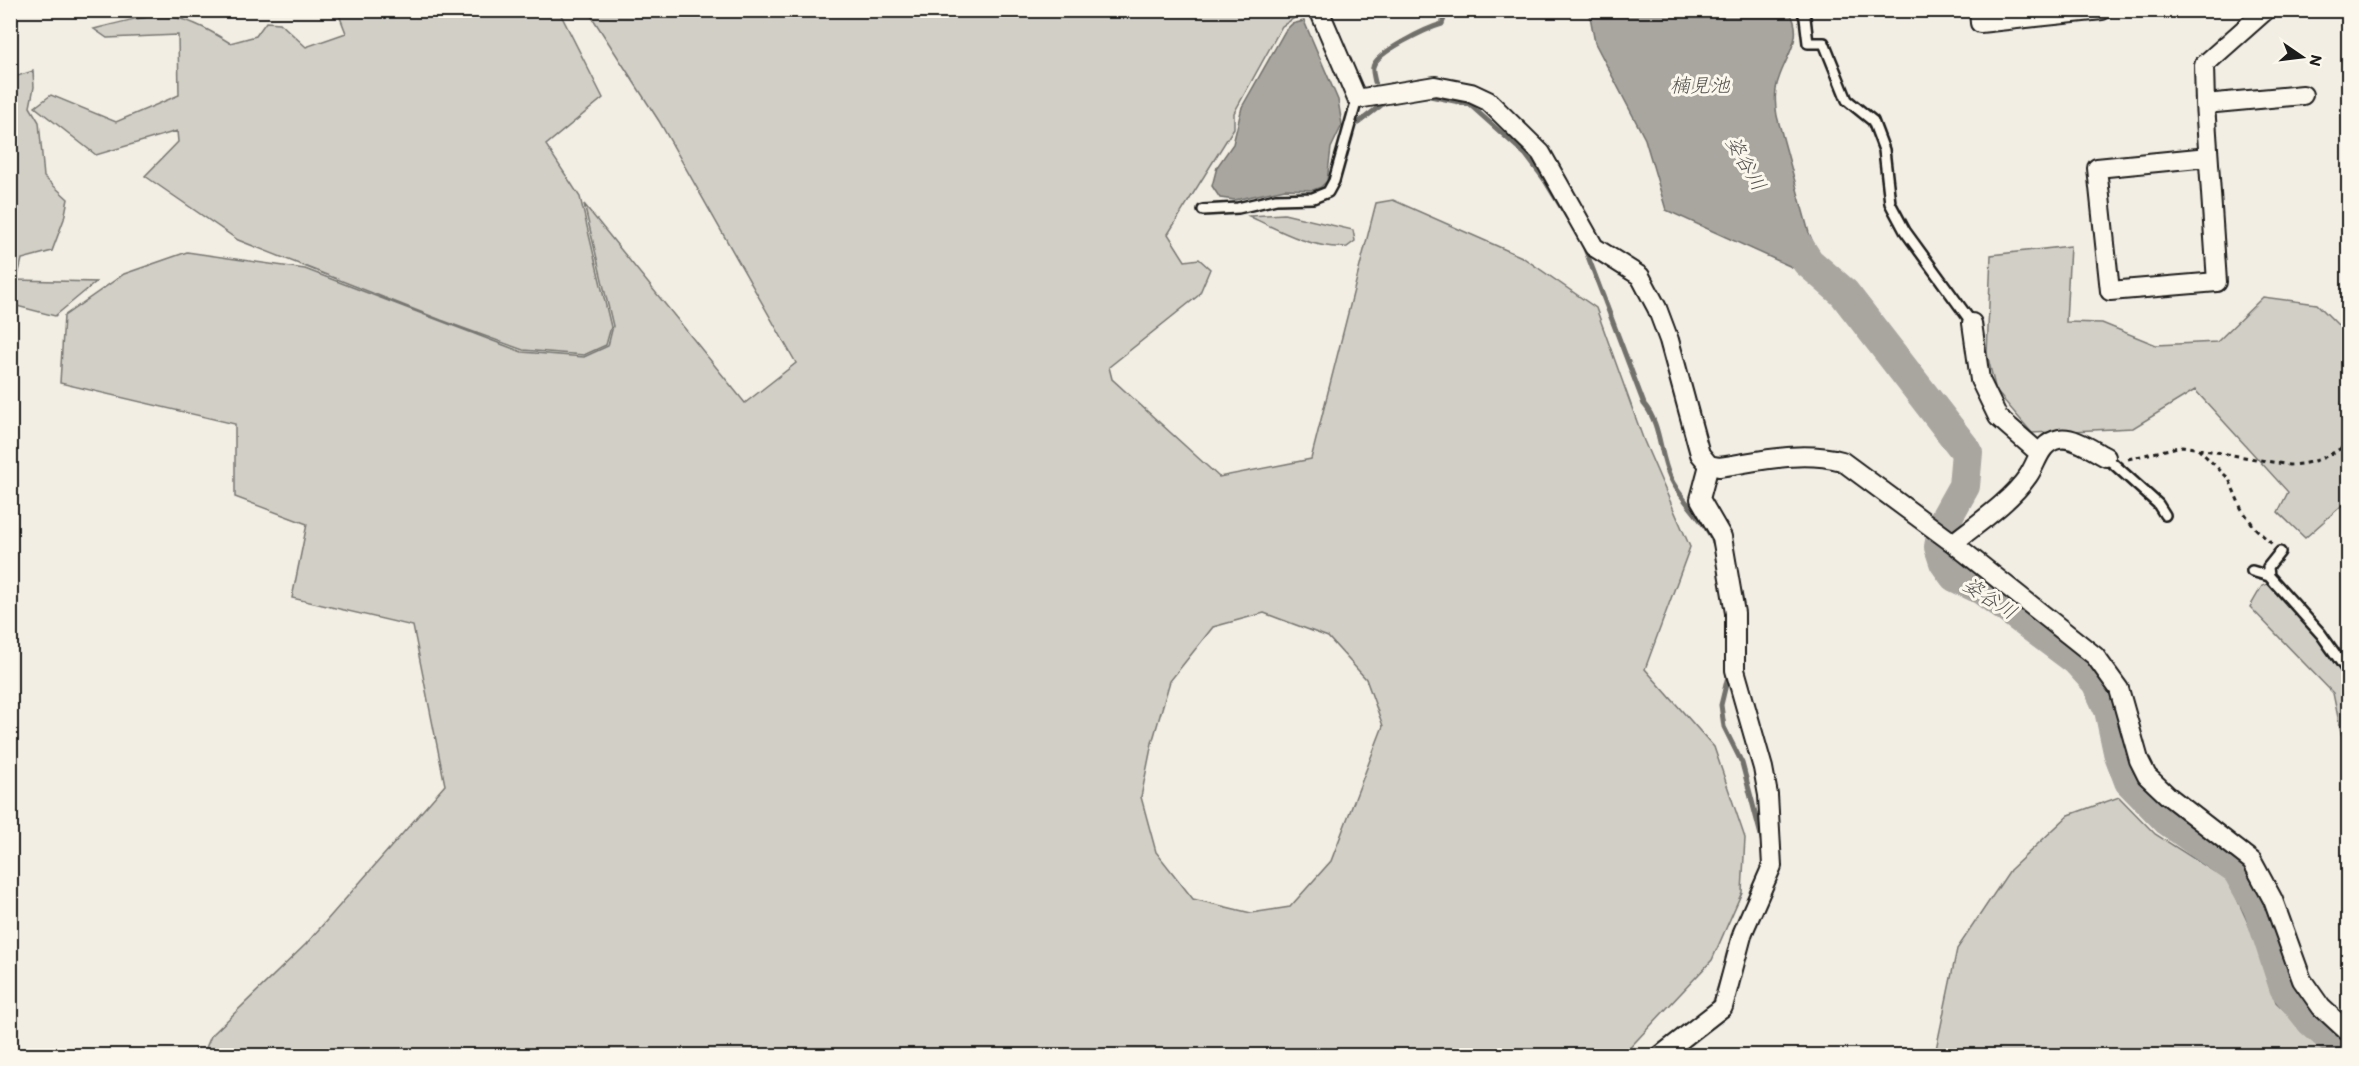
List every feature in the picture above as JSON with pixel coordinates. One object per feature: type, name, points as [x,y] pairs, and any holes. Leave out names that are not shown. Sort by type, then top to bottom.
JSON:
[{"type":"street","points":[[1319,10],[1357,99],[1435,86],[1471,93],[1488,101],[1541,153],[1594,247],[1640,276],[1653,300],[1669,340],[1700,454],[1709,465],[1719,467],[1787,456],[1842,460],[1951,542],[2095,656],[2119,689],[2139,760],[2147,776],[2167,795],[2252,861],[2273,900],[2302,980],[2322,1007],[2349,1032]]},
{"type":"street","points":[[1978,10],[1980,22],[2102,10]]},
{"type":"street","points":[[2208,157],[2097,168],[2110,291],[2217,282],[2204,65],[2266,10]]},
{"type":"street","points":[[2205,104],[2302,95]]},
{"type":"street","points":[[1972,323],[1980,380],[1998,417],[2038,453]]},
{"type":"street","points":[[1951,542],[2005,500],[2029,475],[2038,453],[2058,439],[2070,439],[2106,457]]},
{"type":"street","points":[[1660,1056],[1722,1007],[1743,932],[1772,866],[1768,795],[1763,768],[1735,670],[1735,613],[1722,537],[1700,499],[1709,465]]},
{"type":"lane","points":[[1802,10],[1808,43],[1824,43],[1846,100],[1873,121],[1884,150],[1890,203],[1905,231],[1972,323]]},
{"type":"lane","points":[[1203,210],[1238,208],[1276,199],[1313,198],[1328,192],[1335,181],[1357,99]]},
{"type":"lane","points":[[2106,457],[2158,504],[2165,515]]},
{"type":"lane","points":[[2269,576],[2268,567],[2280,552]]},
{"type":"lane","points":[[2252,571],[2269,576],[2321,634],[2349,672]]},
{"type":"path","points":[[2106,457],[2135,459],[2182,446],[2289,465],[2306,464],[2334,454],[2349,443]]},
{"type":"path","points":[[2196,448],[2210,458],[2229,479],[2241,508],[2256,529],[2280,552]]},
{"type":"shaded area","points":[[559,11],[603,98],[546,145],[580,197],[611,327],[606,345],[584,355],[523,350],[238,240],[145,176],[178,142],[177,131],[96,155],[35,107],[51,95],[116,122],[179,95],[178,35],[107,38],[94,29],[134,19],[164,16],[194,23],[230,43],[256,36],[266,22],[280,23],[306,47],[346,33],[338,12]]},
{"type":"shaded area","points":[[588,11],[1305,11],[1282,26],[1234,113],[1234,128],[1168,234],[1185,261],[1199,259],[1210,269],[1199,295],[1109,367],[1112,379],[1219,477],[1311,459],[1376,203],[1393,200],[1522,257],[1596,308],[1644,441],[1690,547],[1645,669],[1714,747],[1745,838],[1742,892],[1712,960],[1623,1055],[203,1055],[211,1036],[306,944],[445,785],[413,626],[292,598],[307,524],[235,497],[235,424],[60,383],[64,316],[124,274],[187,252],[305,269],[522,352],[584,357],[608,346],[613,326],[584,204],[745,403],[796,363],[659,121]],"holes":[[[1264,613],[1328,637],[1366,679],[1383,726],[1331,861],[1290,907],[1251,913],[1193,899],[1156,852],[1141,797],[1152,743],[1170,681],[1213,627]]]},
{"type":"shaded area","points":[[33,71],[34,87],[30,107],[39,122],[44,177],[68,199],[64,219],[52,251],[22,259],[17,280],[96,282],[55,316],[17,306],[11,309],[11,200],[17,194],[10,150],[10,106],[14,77]]},
{"type":"shaded area","points":[[1284,214],[1353,230],[1355,241],[1347,247],[1309,242],[1249,216]]},
{"type":"shaded area","points":[[2070,246],[2066,322],[2102,323],[2156,345],[2217,342],[2263,297],[2317,304],[2348,335],[2348,500],[2305,538],[2278,512],[2288,492],[2195,390],[2133,428],[2032,433],[1996,391],[1987,354],[1991,255]]},
{"type":"shaded area","points":[[2276,581],[2348,676],[2348,766],[2333,693],[2250,607],[2262,586]]},
{"type":"shaded area","points":[[2119,797],[2155,834],[2229,881],[2257,943],[2276,1002],[2330,1055],[1935,1054],[1957,949],[2010,870],[2069,815]]},
{"type":"water","name":"楠見池","points":[[1589,11],[1789,11],[1793,20],[1795,37],[1777,83],[1775,102],[1809,233],[1820,258],[1805,273],[1666,210],[1645,139],[1595,43]]},
{"type":"water","points":[[1304,21],[1338,100],[1342,125],[1331,148],[1327,181],[1321,187],[1313,190],[1285,189],[1235,200],[1220,198],[1212,186],[1217,167],[1233,144],[1242,107],[1285,31],[1292,24]]},
{"type":"waterway","points":[[1375,82],[1373,69],[1376,61],[1403,41],[1442,24],[1447,10]]},
{"type":"waterway","points":[[1430,96],[1469,104],[1526,155],[1569,220]]},
{"type":"waterway","points":[[1358,123],[1388,100]]},
{"type":"waterway","name":"姿谷川","points":[[1788,231],[1808,262],[1844,293],[1967,452],[1964,486],[1945,520],[1940,547],[1945,562],[1955,576],[1982,589],[2077,660],[2097,682],[2110,710],[2119,752],[2130,781],[2168,820],[2238,870],[2259,907],[2285,987],[2312,1021],[2348,1053]]},
{"type":"waterway","points":[[1584,246],[1644,404],[1654,420],[1666,468],[1675,486],[1706,528],[1716,547]]},
{"type":"waterway","points":[[1729,672],[1721,705],[1724,727],[1742,763],[1763,843]]},
{"type":"waterway","points":[[1727,958],[1733,935]]},
{"type":"waterway","points":[[1710,1008],[1714,1004],[1723,975]]}]
